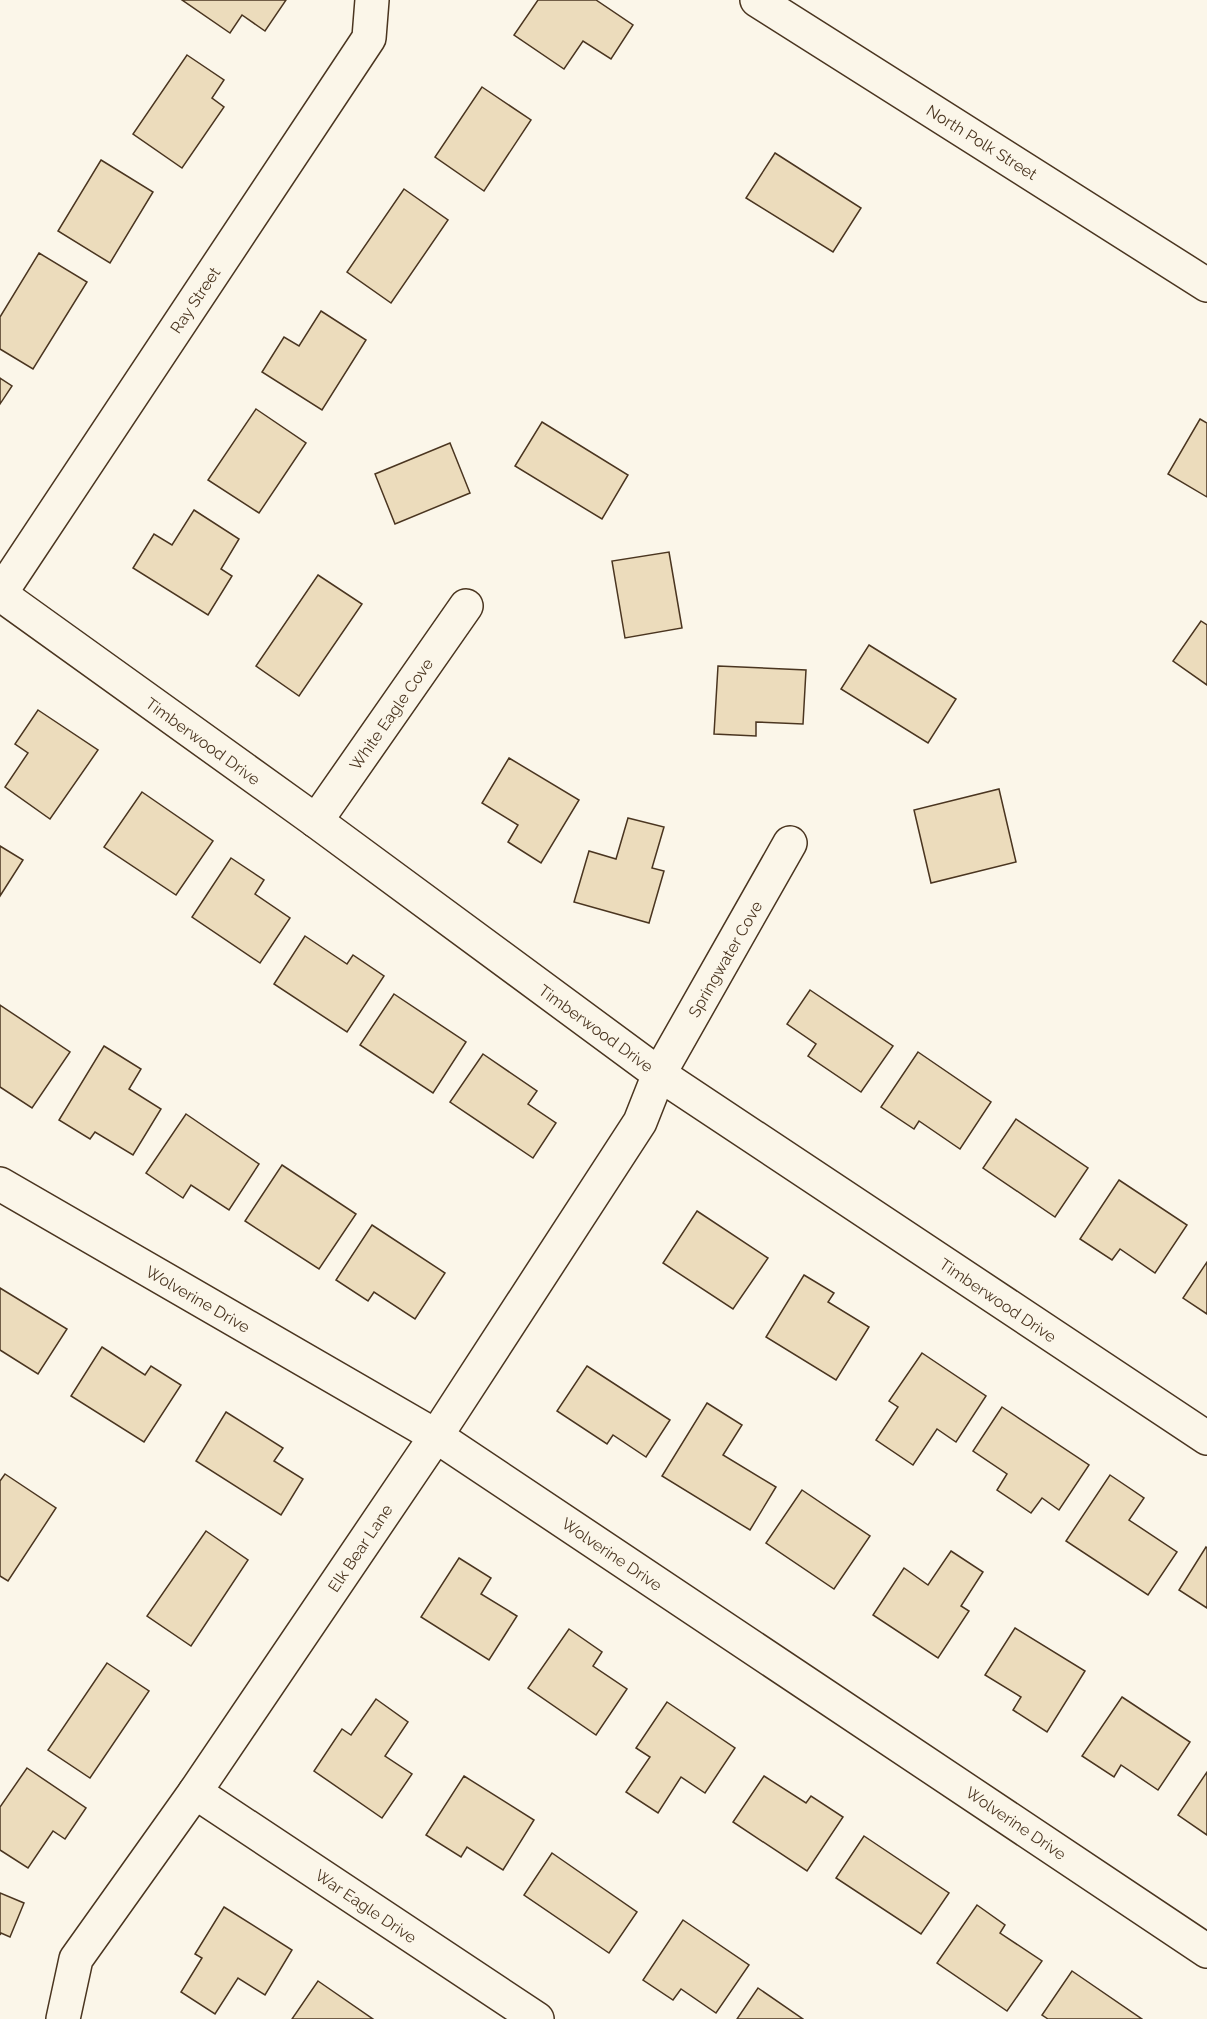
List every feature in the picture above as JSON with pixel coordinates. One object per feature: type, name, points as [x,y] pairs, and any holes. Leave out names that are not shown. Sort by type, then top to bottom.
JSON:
[{"type":"street","name":"Ray Street","points":[[0,594],[369,38],[372,0]]},
{"type":"street","name":"North Polk Street","points":[[757,0],[1207,285]]},
{"type":"street","name":"Timberwood Drive","points":[[0,594],[316,821],[659,1074],[1207,1438]]},
{"type":"street","name":"White Eagle Cove","points":[[316,821],[466,606]]},
{"type":"street","name":"Springwater Cove","points":[[659,1074],[790,843]]},
{"type":"street","name":"Elk Bear Lane","points":[[63,2019],[76,1959],[195,1792],[436,1436],[640,1122],[659,1074]]},
{"type":"street","name":"Wolverine Drive","points":[[0,1184],[436,1436],[1207,1951]]},
{"type":"street","name":"War Eagle Drive","points":[[195,1792],[537,2019]]},
{"type":"building","points":[[182,0],[286,0],[265,31],[242,15],[230,33]]},
{"type":"building","points":[[538,0],[596,0],[633,25],[611,59],[583,41],[564,69],[514,35]]},
{"type":"building","points":[[187,55],[224,80],[212,98],[224,107],[182,168],[133,134]]},
{"type":"building","points":[[482,87],[531,120],[484,191],[435,157]]},
{"type":"building","points":[[775,153],[861,208],[833,252],[746,198]]},
{"type":"building","points":[[101,160],[153,192],[110,263],[58,231]]},
{"type":"building","points":[[404,189],[448,220],[391,303],[347,272]]},
{"type":"building","points":[[39,253],[87,282],[33,369],[0,349],[0,317]]},
{"type":"building","points":[[321,311],[366,340],[322,410],[262,372],[284,337],[299,346]]},
{"type":"building","points":[[0,378],[12,386],[0,404]]},
{"type":"building","points":[[256,409],[306,443],[259,513],[208,480]]},
{"type":"building","points":[[1200,419],[1207,423],[1207,497],[1168,474]]},
{"type":"building","points":[[542,422],[628,475],[602,519],[515,466]]},
{"type":"building","points":[[450,443],[470,493],[395,524],[375,474]]},
{"type":"building","points":[[194,510],[239,539],[221,569],[232,576],[208,615],[133,568],[154,534],[172,545]]},
{"type":"building","points":[[669,552],[682,628],[625,638],[612,561]]},
{"type":"building","points":[[318,575],[362,604],[299,696],[256,666]]},
{"type":"building","points":[[1201,621],[1207,625],[1207,685],[1173,661]]},
{"type":"building","points":[[869,645],[956,699],[928,743],[841,689]]},
{"type":"building","points":[[718,666],[806,670],[803,724],[756,722],[756,736],[714,734]]},
{"type":"building","points":[[38,710],[98,750],[50,819],[5,787],[28,753],[15,744]]},
{"type":"building","points":[[509,758],[579,800],[541,863],[508,842],[518,825],[482,803]]},
{"type":"building","points":[[999,789],[1016,862],[931,883],[914,810]]},
{"type":"building","points":[[142,792],[213,841],[176,895],[104,847]]},
{"type":"building","points":[[628,818],[664,827],[652,868],[664,871],[649,923],[574,902],[589,851],[616,859]]},
{"type":"building","points":[[0,846],[23,860],[0,896]]},
{"type":"building","points":[[231,858],[264,880],[255,894],[290,918],[260,963],[192,917]]},
{"type":"building","points":[[305,936],[347,964],[353,955],[384,976],[347,1032],[274,984]]},
{"type":"building","points":[[810,990],[893,1046],[861,1092],[808,1056],[816,1044],[787,1024]]},
{"type":"building","points":[[394,994],[466,1042],[433,1093],[360,1045]]},
{"type":"building","points":[[0,1005],[70,1052],[32,1108],[0,1087]]},
{"type":"building","points":[[104,1046],[141,1069],[129,1089],[161,1109],[133,1155],[95,1132],[90,1139],[59,1120]]},
{"type":"building","points":[[918,1052],[991,1102],[960,1149],[919,1121],[914,1129],[881,1107]]},
{"type":"building","points":[[483,1054],[537,1091],[528,1104],[556,1123],[533,1158],[450,1102]]},
{"type":"building","points":[[186,1114],[259,1164],[229,1210],[191,1185],[183,1198],[146,1173]]},
{"type":"building","points":[[1016,1119],[1088,1168],[1055,1217],[983,1168]]},
{"type":"building","points":[[282,1165],[356,1214],[319,1269],[245,1221]]},
{"type":"building","points":[[1119,1180],[1187,1225],[1155,1273],[1120,1249],[1112,1260],[1080,1239]]},
{"type":"building","points":[[697,1211],[768,1258],[733,1309],[663,1263]]},
{"type":"building","points":[[372,1225],[445,1273],[415,1319],[374,1292],[368,1301],[336,1280]]},
{"type":"building","points":[[1207,1262],[1207,1314],[1183,1298]]},
{"type":"building","points":[[804,1275],[834,1293],[828,1302],[869,1327],[836,1380],[766,1337]]},
{"type":"building","points":[[0,1288],[67,1329],[38,1374],[0,1350]]},
{"type":"building","points":[[102,1347],[145,1375],[151,1366],[181,1385],[144,1442],[71,1396]]},
{"type":"building","points":[[922,1353],[986,1396],[956,1442],[937,1429],[913,1465],[876,1440],[898,1407],[889,1401]]},
{"type":"building","points":[[587,1366],[670,1420],[646,1457],[613,1435],[607,1444],[557,1411]]},
{"type":"building","points":[[707,1403],[742,1425],[723,1455],[776,1487],[750,1530],[662,1476]]},
{"type":"building","points":[[1002,1407],[1089,1465],[1059,1510],[1042,1498],[1031,1513],[997,1490],[1007,1474],[973,1451]]},
{"type":"building","points":[[226,1412],[283,1448],[274,1461],[303,1479],[281,1515],[196,1461]]},
{"type":"building","points":[[5,1474],[56,1508],[8,1581],[0,1576],[0,1481]]},
{"type":"building","points":[[1110,1475],[1144,1498],[1129,1520],[1177,1552],[1148,1595],[1066,1541]]},
{"type":"building","points":[[802,1490],[870,1536],[834,1589],[766,1543]]},
{"type":"building","points":[[206,1531],[248,1560],[191,1646],[147,1616]]},
{"type":"building","points":[[1207,1548],[1207,1608],[1179,1590]]},
{"type":"building","points":[[951,1551],[983,1572],[961,1606],[969,1611],[938,1658],[873,1615],[904,1568],[928,1585]]},
{"type":"building","points":[[459,1558],[491,1578],[481,1594],[517,1616],[489,1660],[421,1617]]},
{"type":"building","points":[[1015,1628],[1085,1671],[1047,1732],[1013,1710],[1021,1697],[985,1675]]},
{"type":"building","points":[[569,1629],[602,1652],[593,1666],[627,1689],[596,1735],[528,1688]]},
{"type":"building","points":[[107,1663],[149,1691],[90,1778],[48,1750]]},
{"type":"building","points":[[1122,1697],[1190,1742],[1158,1790],[1121,1765],[1114,1777],[1082,1756]]},
{"type":"building","points":[[376,1699],[408,1722],[385,1756],[412,1774],[382,1818],[314,1771],[342,1729],[351,1735]]},
{"type":"building","points":[[667,1702],[735,1748],[705,1793],[681,1777],[658,1813],[626,1792],[650,1757],[636,1748]]},
{"type":"building","points":[[27,1768],[86,1808],[65,1839],[53,1831],[28,1868],[0,1850],[0,1807]]},
{"type":"building","points":[[1207,1772],[1207,1835],[1178,1815]]},
{"type":"building","points":[[464,1776],[534,1820],[503,1870],[467,1847],[461,1857],[426,1835]]},
{"type":"building","points":[[764,1776],[806,1803],[811,1796],[843,1817],[807,1871],[733,1822]]},
{"type":"building","points":[[864,1836],[949,1893],[921,1934],[836,1878]]},
{"type":"building","points":[[552,1853],[637,1912],[609,1953],[524,1895]]},
{"type":"building","points":[[0,1893],[24,1903],[10,1937],[1,1933],[0,1935]]},
{"type":"building","points":[[977,1905],[1005,1925],[1000,1933],[1042,1961],[1007,2011],[937,1963]]},
{"type":"building","points":[[224,1907],[292,1950],[265,1995],[238,1978],[215,2014],[181,1992],[202,1958],[195,1954]]},
{"type":"building","points":[[683,1920],[749,1965],[716,2013],[681,1989],[673,2000],[643,1980]]},
{"type":"building","points":[[1072,1971],[1142,2019],[1048,2019],[1042,2015]]},
{"type":"building","points":[[318,1981],[373,2019],[292,2019]]},
{"type":"building","points":[[758,1988],[803,2019],[737,2019]]}]
